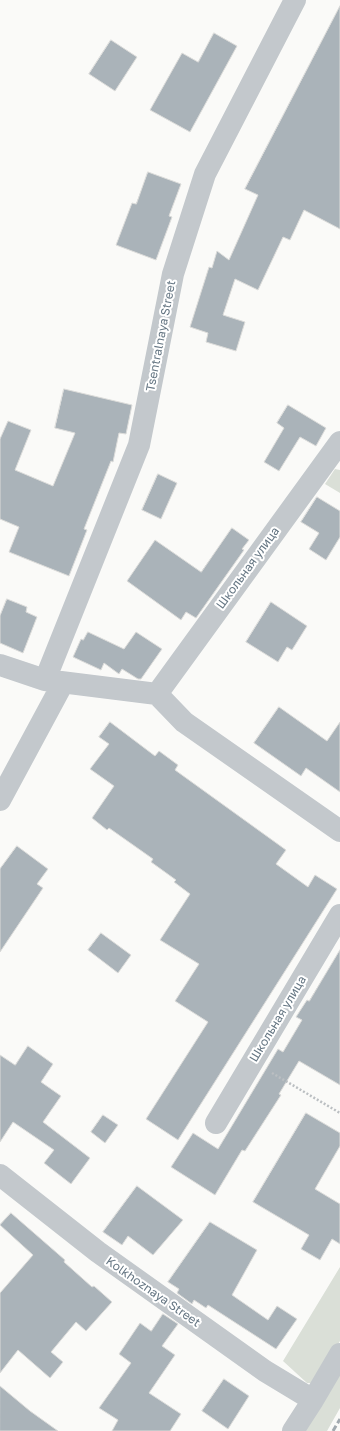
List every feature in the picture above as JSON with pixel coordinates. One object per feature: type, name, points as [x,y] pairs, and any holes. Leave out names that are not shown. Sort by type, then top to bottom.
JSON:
[{"type":"street","name":"Tsentralnaya Street","points":[[0,800],[54,682],[140,445],[173,274],[205,174],[295,0]]},
{"type":"street","name":"Школьная улица","points":[[157,694],[340,442]]},
{"type":"street","points":[[0,665],[54,682],[157,694],[184,722],[340,831]]},
{"type":"street","name":"Школьная улица","points":[[216,1123],[340,915]]},
{"type":"street","name":"Kolkhoznaya Street","points":[[0,1175],[98,1252],[265,1371],[313,1400]]},
{"type":"street","points":[[292,1431],[313,1400],[340,1354]]},
{"type":"path","points":[[272,1073],[340,1113]]},
{"type":"shaded area","points":[[335,469],[340,470],[340,493],[325,484]]},
{"type":"shaded area","points":[[340,1267],[340,1341],[315,1383],[307,1383],[283,1361]]},
{"type":"shaded area","points":[[340,1365],[340,1408],[327,1431],[299,1431]]},
{"type":"building","points":[[340,6],[340,229],[304,210],[290,240],[283,237],[258,290],[235,279],[223,315],[245,322],[236,351],[206,342],[208,333],[190,327],[209,267],[212,268],[217,251],[229,260],[258,195],[245,189]]},
{"type":"building","points":[[214,33],[237,46],[190,132],[150,110],[182,53],[198,62]]},
{"type":"building","points":[[111,40],[137,57],[115,91],[89,74]]},
{"type":"building","points":[[148,172],[181,184],[169,216],[172,217],[156,260],[116,245],[132,203],[136,204]]},
{"type":"building","points":[[64,389],[132,405],[126,434],[119,433],[113,462],[111,461],[84,529],[87,530],[69,576],[9,552],[19,527],[0,519],[0,439],[8,421],[31,430],[15,470],[53,486],[75,433],[55,428]]},
{"type":"building","points":[[288,405],[326,428],[316,446],[300,437],[279,471],[264,462],[284,428],[277,423]]},
{"type":"building","points":[[158,474],[177,483],[161,519],[142,510]]},
{"type":"building","points":[[317,497],[340,511],[340,537],[326,560],[309,549],[319,533],[301,522]]},
{"type":"building","points":[[232,528],[249,540],[242,549],[244,550],[196,618],[186,612],[181,620],[127,581],[155,540],[201,572]]},
{"type":"building","points":[[7,599],[27,607],[26,612],[37,617],[23,653],[0,643],[0,616]]},
{"type":"building","points":[[271,602],[307,626],[292,650],[287,647],[278,662],[246,642]]},
{"type":"building","points":[[88,632],[124,649],[136,632],[162,649],[141,679],[138,679],[122,669],[119,674],[104,663],[101,670],[73,657],[81,639],[83,640]]},
{"type":"building","points":[[279,707],[327,741],[340,722],[340,792],[306,768],[301,776],[254,743]]},
{"type":"building","points":[[110,722],[155,756],[159,751],[178,765],[175,770],[286,850],[276,864],[308,887],[315,875],[337,889],[178,1140],[146,1119],[208,1022],[175,1001],[199,964],[160,940],[190,894],[174,882],[176,880],[151,862],[153,859],[109,828],[107,830],[92,818],[114,786],[90,769],[109,744],[99,737]]},
{"type":"building","points":[[17,846],[48,869],[37,884],[43,888],[0,952],[0,869]]},
{"type":"building","points":[[101,933],[131,955],[118,973],[88,950]]},
{"type":"building","points":[[340,950],[340,1085],[299,1061],[279,1094],[281,1095],[245,1151],[242,1150],[215,1195],[171,1167],[193,1133],[218,1149],[278,1049],[283,1052],[302,1020],[296,1017],[307,1000],[309,1001]]},
{"type":"building","points":[[28,1046],[53,1064],[41,1082],[61,1096],[43,1122],[90,1158],[71,1184],[44,1163],[54,1150],[13,1122],[0,1142],[0,1055],[15,1065]]},
{"type":"building","points":[[306,1113],[340,1133],[340,1146],[315,1189],[340,1204],[340,1244],[332,1239],[320,1260],[301,1249],[309,1235],[253,1202]]},
{"type":"building","points":[[103,1115],[118,1125],[105,1143],[91,1132]]},
{"type":"building","points":[[137,1186],[183,1220],[153,1255],[128,1236],[122,1245],[103,1232]]},
{"type":"building","points":[[11,1213],[65,1260],[64,1262],[92,1287],[94,1286],[112,1302],[86,1331],[76,1322],[51,1352],[63,1362],[50,1378],[18,1350],[0,1373],[0,1293],[33,1255],[0,1225]]},
{"type":"building","points":[[210,1222],[257,1250],[232,1295],[268,1320],[277,1306],[297,1319],[276,1349],[208,1305],[206,1308],[194,1300],[192,1304],[177,1293],[179,1289],[168,1282]]},
{"type":"building","points":[[163,1314],[178,1324],[162,1346],[175,1355],[149,1393],[181,1414],[170,1431],[112,1431],[118,1420],[99,1408],[131,1363],[119,1354],[140,1323],[151,1331]]},
{"type":"building","points":[[224,1379],[249,1396],[228,1429],[202,1411]]},
{"type":"building","points":[[0,1386],[30,1411],[58,1431],[0,1431]]},
{"type":"railway","points":[[333,1431],[340,1419]]}]
